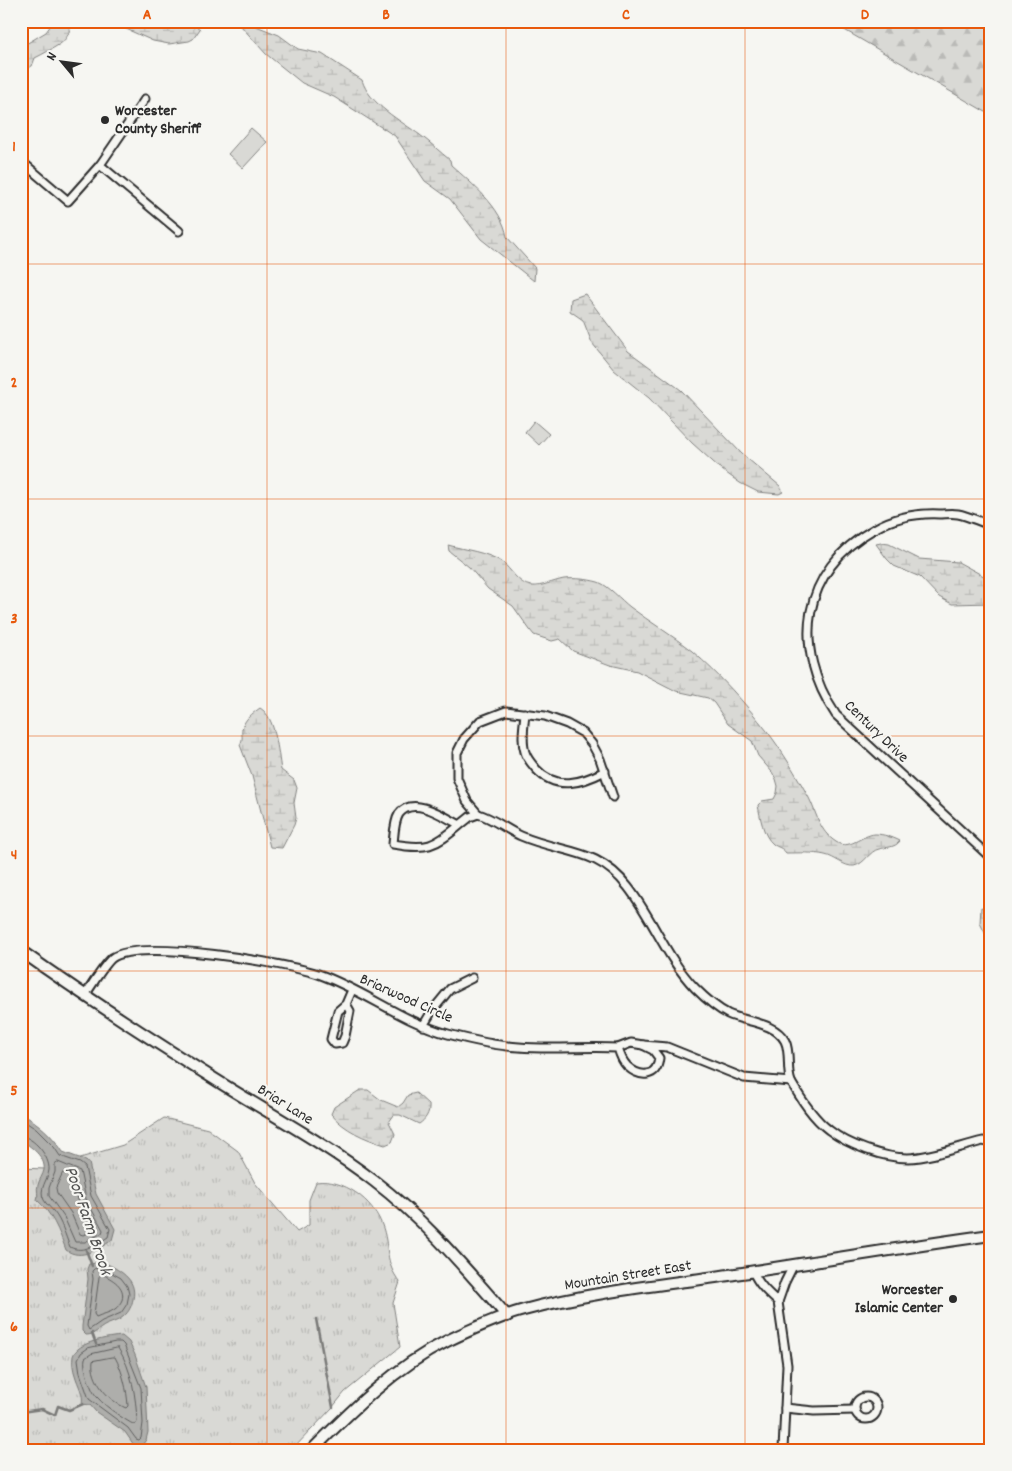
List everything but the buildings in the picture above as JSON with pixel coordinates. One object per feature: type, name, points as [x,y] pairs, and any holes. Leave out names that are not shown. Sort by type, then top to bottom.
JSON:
[{"type":"main road","name":"Briar Lane","points":[[21,951],[198,1069],[336,1154],[375,1181],[427,1228],[507,1316]]},
{"type":"main road","name":"Mountain Street East","points":[[312,1450],[366,1399],[403,1368],[446,1342],[507,1316],[562,1301],[991,1235]]},
{"type":"street","points":[[21,161],[68,201],[100,165],[145,99]]},
{"type":"street","points":[[100,165],[179,231]]},
{"type":"street","name":"Century Drive","points":[[991,525],[958,514],[918,514],[883,523],[862,535],[830,565],[821,580],[812,606],[808,637],[811,660],[817,680],[836,714],[991,858]]},
{"type":"street","points":[[613,797],[605,771],[592,744],[583,733],[567,724],[545,716],[506,711],[480,721],[464,739],[457,753],[457,778],[467,801],[478,814],[522,837],[574,851],[608,866],[628,887],[670,955],[697,990],[725,1012],[740,1019],[758,1023],[781,1036],[786,1043],[788,1074],[791,1082],[807,1106],[828,1130],[841,1138],[884,1155],[906,1158],[921,1157],[982,1141],[991,1143]]},
{"type":"street","points":[[525,713],[523,737],[525,752],[531,763],[541,774],[562,783],[574,783],[605,771]]},
{"type":"street","points":[[460,825],[428,808],[412,806],[398,816],[394,844],[418,848],[436,843],[460,825],[470,817],[478,814]]},
{"type":"street","name":"Briarwood Circle","points":[[85,995],[113,958],[127,952],[143,950],[206,954],[290,967],[322,976],[423,1026],[454,1036],[517,1047],[594,1046],[618,1048]]},
{"type":"street","points":[[423,1026],[432,1011],[450,989],[472,978]]},
{"type":"street","points":[[346,1004],[350,1011],[345,1036],[342,1043],[335,1044],[331,1039],[338,1011],[346,1004],[352,990]]},
{"type":"street","points":[[643,1045],[653,1050],[659,1058],[656,1068],[650,1074],[645,1075],[630,1068],[621,1058],[618,1048],[631,1042],[667,1047],[744,1078],[791,1082]]},
{"type":"street","points":[[783,1450],[787,1365],[778,1302],[794,1264]]},
{"type":"street","points":[[753,1271],[755,1278],[763,1288],[778,1302]]},
{"type":"street","points":[[785,1408],[814,1411],[855,1410]]},
{"type":"green space","points":[[54,21],[86,21],[75,24],[60,44],[35,58],[32,66],[26,69],[21,79],[21,47],[46,32]]},
{"type":"green space","points":[[89,21],[176,21],[200,29],[193,39],[189,41],[169,44],[153,41],[124,28],[107,23]]},
{"type":"green space","points":[[829,21],[991,21],[991,115]]},
{"type":"green space","points":[[251,24],[279,35],[298,49],[322,54],[362,80],[371,97],[378,104],[450,160],[451,165],[477,188],[493,206],[504,226],[507,237],[535,268],[534,281],[481,239],[450,199],[425,181],[395,136],[334,97],[302,83],[266,54],[241,26]]},
{"type":"green space","points":[[251,128],[267,142],[243,168],[228,154]]},
{"type":"green space","points":[[585,294],[628,351],[681,390],[742,454],[780,486],[783,492],[779,494],[758,492],[740,483],[722,470],[692,443],[649,398],[614,370],[592,343],[583,320],[570,311],[571,299]]},
{"type":"green space","points":[[534,421],[549,434],[539,445],[525,432]]},
{"type":"green space","points":[[876,544],[889,544],[919,559],[958,562],[991,580],[991,603],[952,604],[939,597],[920,577],[894,566]]},
{"type":"green space","points":[[448,545],[483,554],[502,562],[526,585],[543,585],[564,579],[585,579],[606,586],[630,607],[692,651],[741,699],[784,755],[809,798],[819,822],[830,838],[846,845],[875,834],[888,836],[900,841],[893,846],[872,852],[861,863],[854,866],[820,854],[786,853],[773,844],[767,836],[762,826],[758,805],[762,801],[774,799],[778,786],[776,779],[758,756],[752,741],[728,724],[714,703],[708,698],[676,691],[637,671],[610,665],[573,651],[560,639],[552,641],[534,635],[513,606],[488,589],[469,567],[449,551]]},
{"type":"green space","points":[[260,708],[270,719],[273,727],[281,770],[294,780],[297,788],[294,803],[296,818],[282,848],[270,847],[252,776],[240,745],[245,722]]},
{"type":"green space","points":[[981,907],[991,911],[991,945],[980,923]]},
{"type":"green space","points":[[360,1090],[368,1090],[381,1100],[398,1107],[408,1095],[416,1093],[429,1105],[428,1113],[419,1124],[400,1115],[394,1115],[389,1122],[395,1134],[392,1142],[385,1145],[377,1143],[342,1125],[331,1114],[334,1107]]},
{"type":"green space","points":[[164,1118],[208,1129],[238,1151],[255,1183],[297,1232],[309,1225],[309,1200],[316,1182],[326,1182],[346,1187],[364,1199],[372,1207],[382,1225],[389,1261],[400,1282],[393,1303],[400,1347],[345,1392],[292,1450],[21,1450],[21,1168],[44,1169],[123,1145]]},
{"type":"water","points":[[21,1114],[45,1130],[63,1152],[89,1163],[96,1194],[115,1229],[112,1240],[96,1250],[84,1254],[72,1253],[66,1250],[58,1229],[37,1200],[37,1187],[44,1165],[37,1152],[21,1140]]},
{"type":"water","points":[[103,1262],[115,1268],[130,1280],[134,1292],[133,1301],[129,1310],[122,1318],[94,1333],[86,1335],[82,1331],[82,1326],[88,1279],[87,1269],[89,1264]]},
{"type":"water","points":[[122,1336],[129,1342],[146,1387],[148,1432],[146,1440],[140,1447],[136,1448],[125,1432],[96,1412],[90,1405],[82,1404],[73,1365],[73,1356],[81,1347],[94,1341]]},
{"type":"waterway","name":"Poor Farm Brook","points":[[86,1250],[92,1266]]},
{"type":"waterway","points":[[316,1319],[333,1407]]},
{"type":"waterway","name":"Poor Farm Brook","points":[[92,1333],[96,1344]]},
{"type":"waterway","points":[[21,1412],[42,1409],[55,1415],[58,1406],[69,1410],[83,1404]]},
{"type":"place","name":"Worcester County Sheriff","points":[[105,120]]},
{"type":"place","name":"Worcester Islamic Center","points":[[953,1299]]}]
